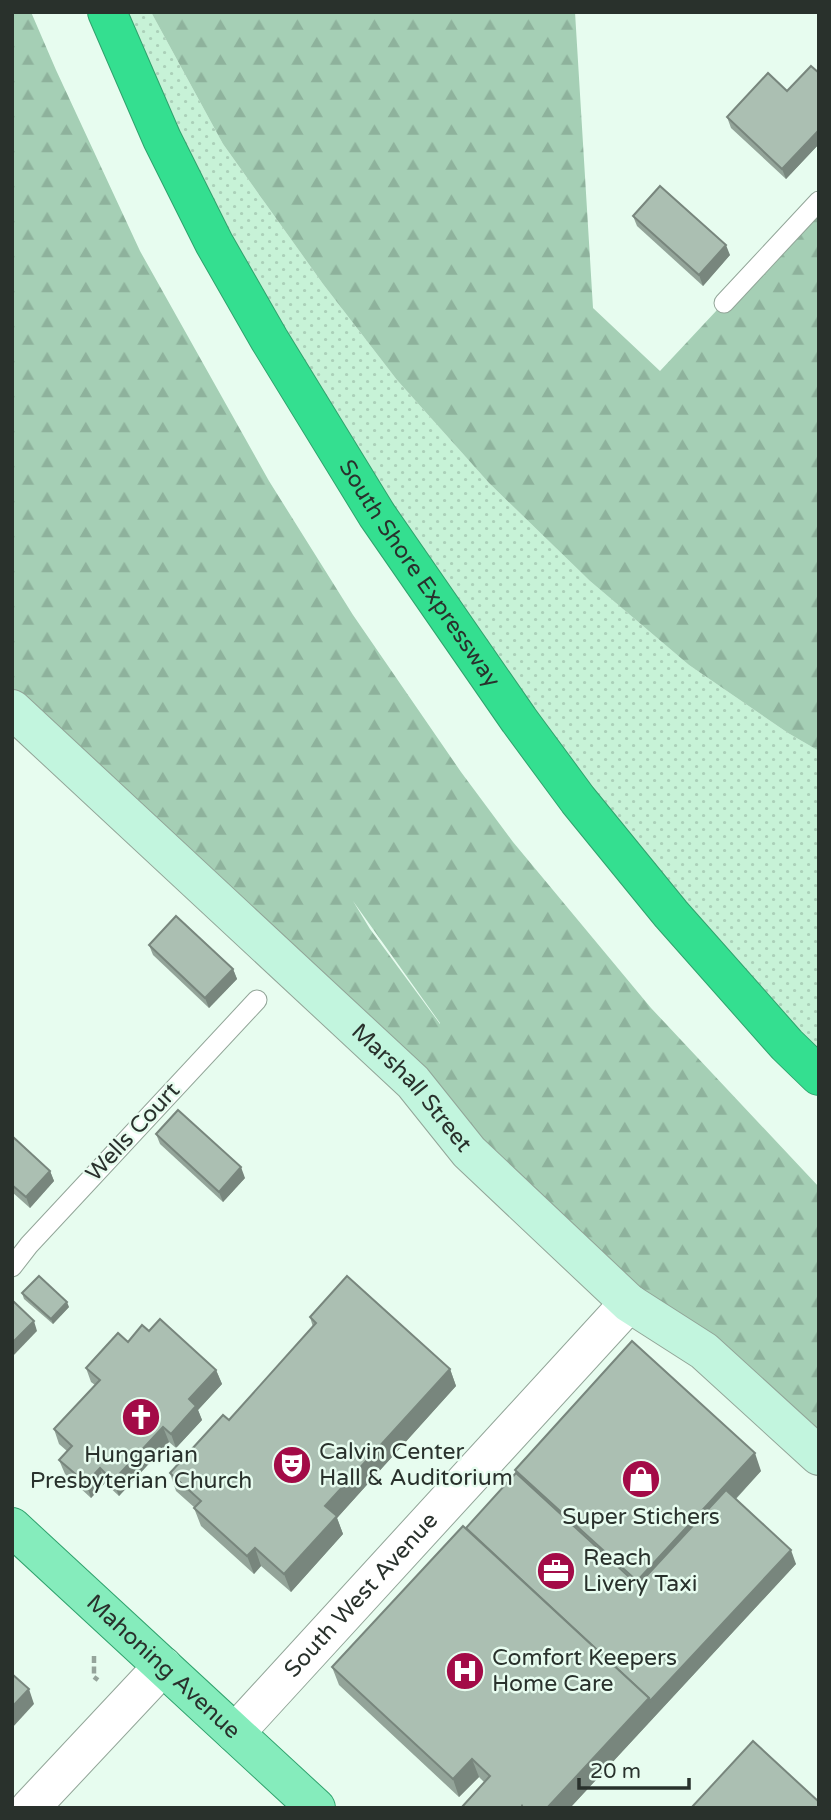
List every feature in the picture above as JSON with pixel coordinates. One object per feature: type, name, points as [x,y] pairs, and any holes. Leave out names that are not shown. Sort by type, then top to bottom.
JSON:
[{"type":"highway","name":"South Shore Expressway","points":[[107,12],[162,139],[214,243],[269,340],[377,515],[519,720],[578,800],[671,914],[787,1045],[819,1076]]},
{"type":"main road","name":"Mahoning Avenue","points":[[12,1527],[316,1808]]},
{"type":"street","name":"Marshall Street","points":[[12,709],[413,1082],[469,1152],[629,1303],[704,1351],[819,1456]]},
{"type":"street","name":"South West Avenue","points":[[235,1733],[629,1303]]},
{"type":"street","points":[[30,1808],[163,1666]]},
{"type":"lane","points":[[724,303],[819,201]]},
{"type":"lane","name":"Wells Court","points":[[12,1267],[29,1245],[257,1000]]},
{"type":"green space","points":[[12,12],[31,12],[140,251],[269,481],[353,615],[461,772],[513,842],[651,1008],[819,1187],[819,1456],[12,709]],"holes":[[[353,901],[440,1023],[370,929]]]},
{"type":"green space","points":[[107,12],[151,12],[223,144],[323,284],[397,380],[489,483],[590,581],[689,665],[819,751],[819,1076],[377,515]]},
{"type":"green space","points":[[151,12],[575,12],[593,308],[660,371],[819,201],[819,751],[689,665],[590,581],[489,483],[397,380],[323,284],[223,144]]},
{"type":"building","points":[[811,66],[819,73],[819,130],[782,169],[727,117],[768,73],[787,91]]},
{"type":"building","points":[[660,186],[726,245],[699,275],[633,216]]},
{"type":"building","points":[[176,916],[233,969],[205,998],[149,945]]},
{"type":"building","points":[[178,1110],[241,1167],[219,1192],[156,1134]]},
{"type":"building","points":[[12,1136],[50,1171],[26,1197],[12,1185]]},
{"type":"building","points":[[39,1276],[67,1302],[51,1319],[22,1293]]},
{"type":"building","name":"Calvin Center Hall & Auditorium","points":[[347,1276],[450,1369],[325,1506],[337,1516],[284,1574],[255,1548],[247,1556],[194,1508],[201,1501],[170,1473],[223,1415],[229,1420],[316,1323],[310,1317]]},
{"type":"building","points":[[12,1300],[34,1321],[12,1343]]},
{"type":"building","name":"Hungarian Presbyterian Church","points":[[160,1319],[216,1370],[189,1399],[196,1406],[171,1434],[163,1427],[113,1481],[100,1468],[86,1483],[59,1460],[72,1446],[54,1429],[100,1380],[86,1368],[118,1333],[128,1342],[142,1325],[149,1331]]},
{"type":"building","name":"Super Stichers","points":[[632,1341],[755,1453],[637,1581],[515,1470]]},
{"type":"building","points":[[516,1473],[638,1585],[726,1490],[791,1550],[650,1701],[466,1528]]},
{"type":"building","name":"Comfort Keepers Home Care","points":[[463,1526],[649,1698],[547,1808],[461,1808],[490,1776],[472,1759],[453,1779],[332,1667]]},
{"type":"building","points":[[12,1674],[29,1689],[12,1707]]},
{"type":"building","points":[[753,1741],[819,1802],[819,1808],[691,1808]]},
{"type":"place","name":"Hungarian Presbyterian Church","points":[[141,1417]]},
{"type":"place","name":"Calvin Center Hall & Auditorium","points":[[292,1465]]},
{"type":"place","name":"Super Stichers","points":[[641,1479]]},
{"type":"place","name":"Reach Livery Taxi","points":[[556,1571]]},
{"type":"place","name":"Comfort Keepers Home Care","points":[[465,1671]]}]
